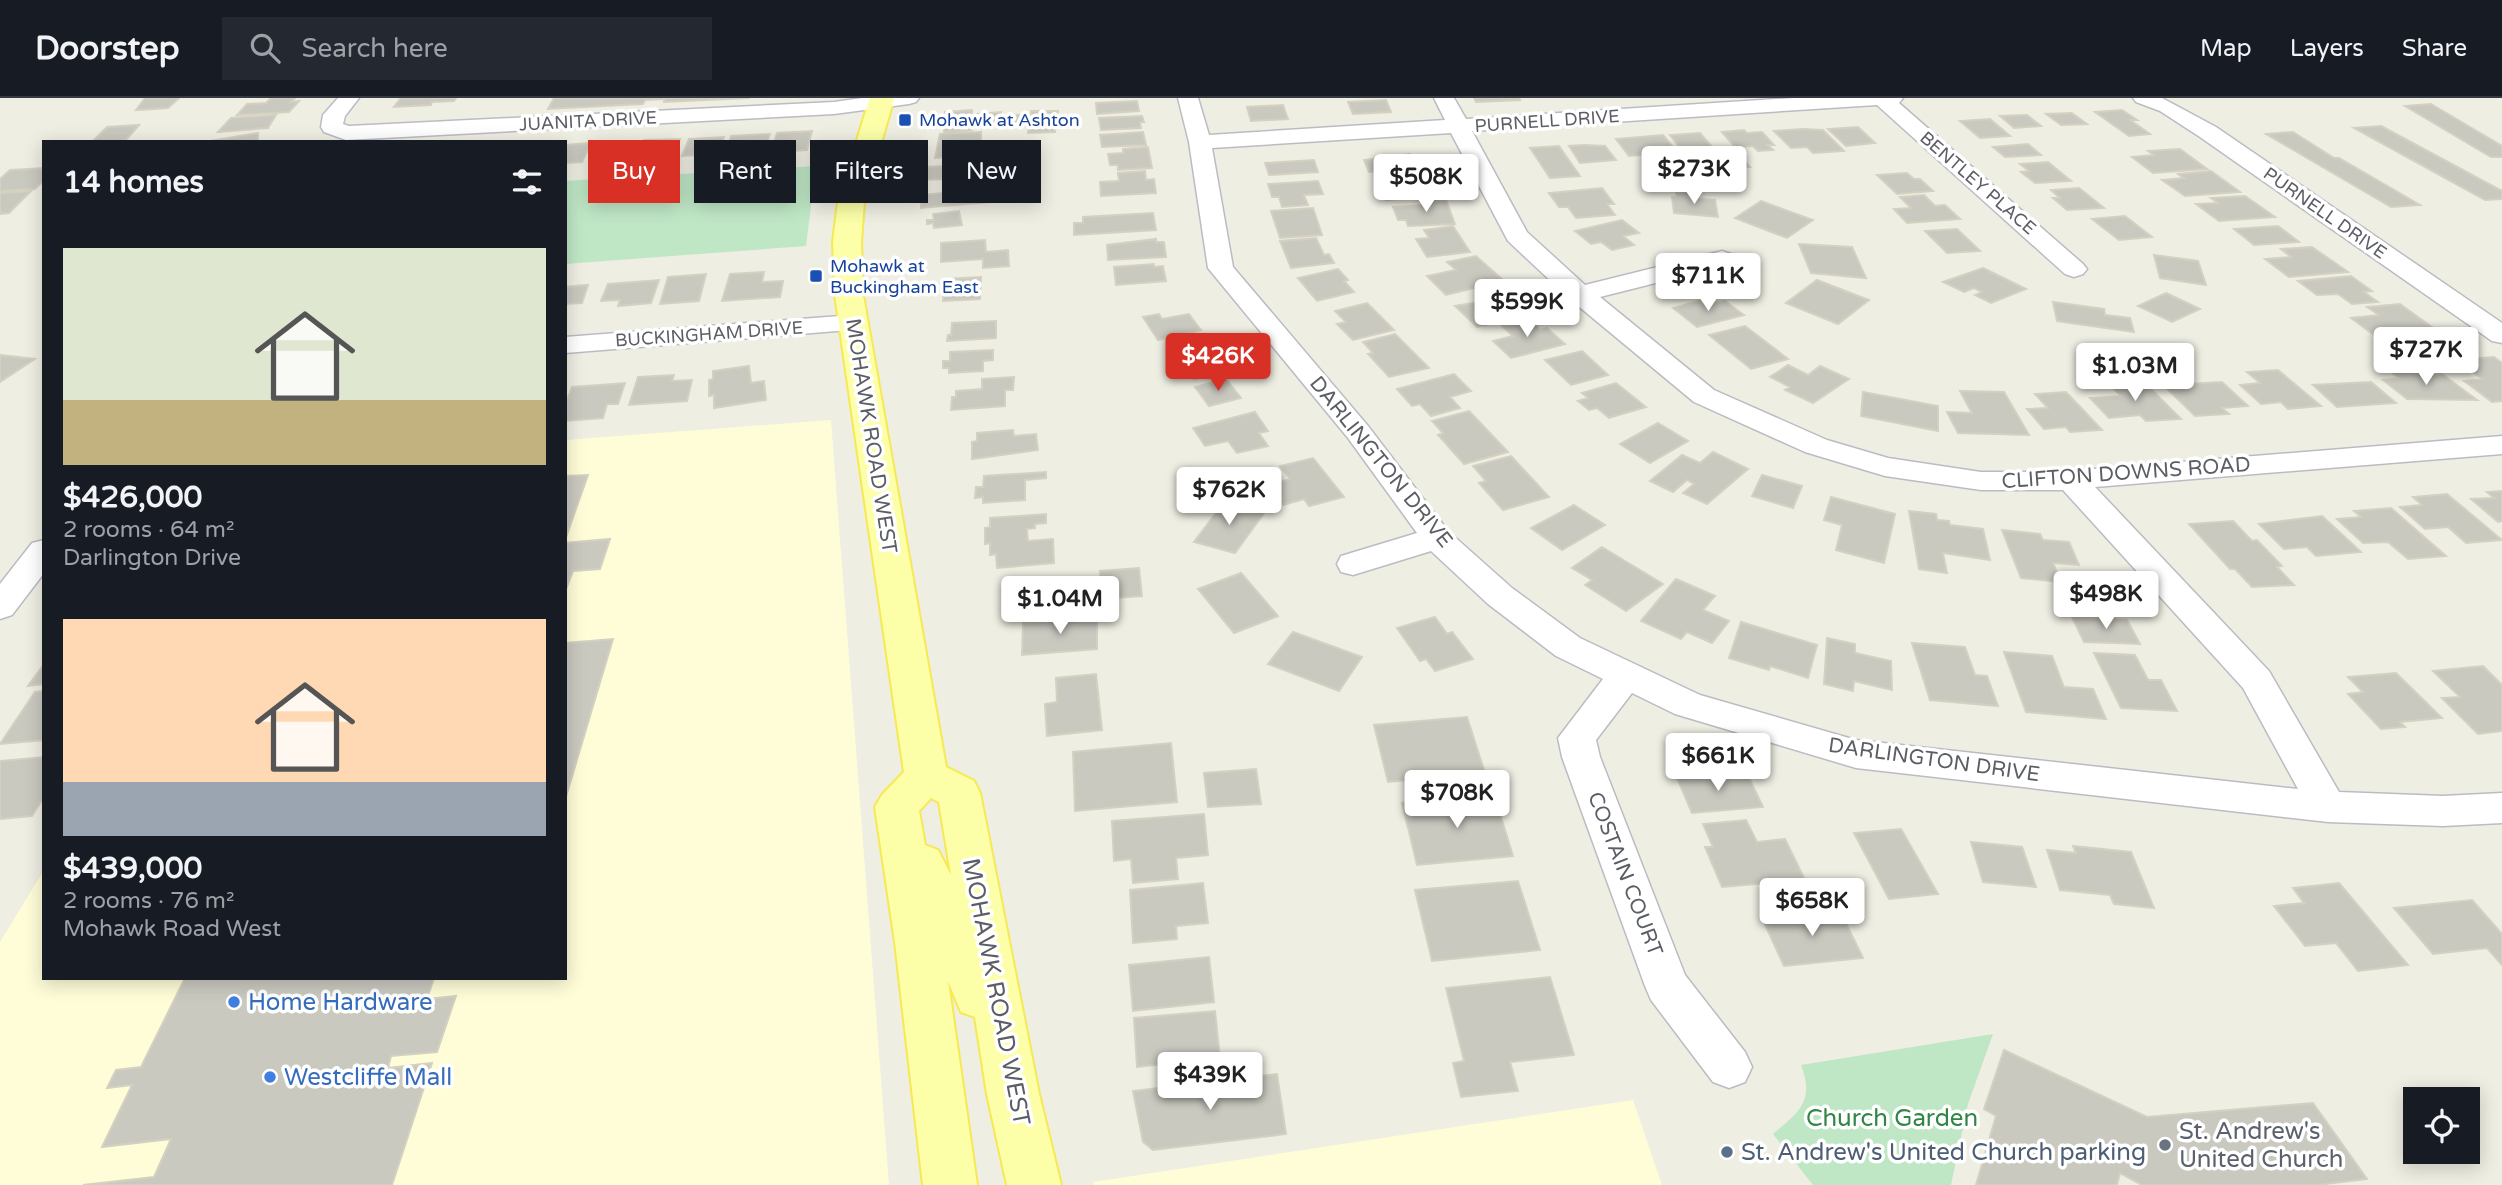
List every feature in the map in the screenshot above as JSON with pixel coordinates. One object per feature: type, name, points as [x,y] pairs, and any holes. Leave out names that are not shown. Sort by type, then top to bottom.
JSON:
[{"type":"main road","name":"MOHAWK ROAD WEST","points":[[881,101],[850,211],[847,242],[849,295],[926,776],[959,793],[1013,1094],[1034,1185]]},
{"type":"main road","points":[[926,776],[897,807],[919,942],[950,1185]]},
{"type":"main road","points":[[903,855],[922,863],[946,908],[1013,1094]]},
{"type":"street","name":"JUANITA DRIVE","points":[[349,98],[334,115],[332,127],[346,133],[802,110],[881,101]]},
{"type":"street","points":[[881,101],[909,98]]},
{"type":"street","name":"DARLINGTON DRIVE","points":[[1188,98],[1200,142],[1221,268],[1358,432],[1437,538],[1500,596],[1568,647],[1625,677],[1688,705],[1856,754],[2328,807],[2443,811],[2502,808]]},
{"type":"street","name":"CLIFTON DOWNS ROAD","points":[[1444,98],[1517,236],[1580,294],[1703,397],[1816,446],[1885,467],[1981,481],[2071,480],[2502,444]]},
{"type":"street","name":"PURNELL DRIVE","points":[[1200,142],[1458,127],[1751,103],[1893,98]]},
{"type":"street","name":"PURNELL DRIVE","points":[[2143,98],[2167,107],[2208,132],[2502,335]]},
{"type":"street","name":"BENTLEY PLACE","points":[[1882,99],[2074,269]]},
{"type":"street","points":[[1580,294],[1721,259]]},
{"type":"street","name":"BUCKINGHAM DRIVE","points":[[567,345],[853,323]]},
{"type":"street","points":[[2071,480],[2256,680],[2328,807]]},
{"type":"street","points":[[1353,564],[1437,538]]},
{"type":"street","points":[[0,607],[42,553]]},
{"type":"street","name":"COSTAIN COURT","points":[[1625,677],[1577,738],[1581,757],[1667,986],[1729,1067]]},
{"type":"shaded area","points":[[831,420],[889,1185],[0,1185],[0,942],[42,873],[42,980],[567,980],[567,440]]},
{"type":"shaded area","points":[[1633,1100],[1662,1185],[1094,1185],[1093,1182]]},
{"type":"green space","points":[[810,166],[811,203],[806,246],[567,264],[567,181],[588,180],[588,203],[680,203],[680,174],[694,173],[694,203],[796,203],[796,167]]},
{"type":"green space","name":"Church Garden","points":[[1993,1034],[1968,1104],[1951,1185],[1813,1185],[1773,1134],[1802,1105],[1806,1088],[1801,1065]]},
{"type":"building","points":[[145,98],[179,98],[168,108],[136,110]]},
{"type":"building","points":[[271,98],[295,98],[291,102],[299,101],[289,112],[237,115],[247,104],[266,103]]},
{"type":"building","points":[[401,98],[456,98],[454,101],[432,102],[431,105],[394,107]]},
{"type":"building","points":[[554,98],[750,98],[664,102],[665,99],[645,100],[643,104],[548,109]]},
{"type":"building","points":[[1474,98],[1519,98],[1520,100],[1476,102]]},
{"type":"building","points":[[1386,100],[1391,112],[1353,114],[1348,102]]},
{"type":"building","points":[[1137,101],[1139,111],[1097,114],[1096,103]]},
{"type":"building","points":[[2431,104],[2502,146],[2502,157],[2491,157],[2405,106]]},
{"type":"building","points":[[1283,105],[1288,119],[1251,121],[1247,107]]},
{"type":"building","points":[[972,110],[972,130],[944,132],[945,112]]},
{"type":"building","points":[[2122,110],[2137,120],[2130,120],[2150,134],[2129,136],[2095,112]]},
{"type":"building","points":[[1031,111],[1058,111],[1055,132],[1028,133],[1029,125],[1012,125],[1014,115],[1031,114]]},
{"type":"building","points":[[1001,112],[1001,124],[977,125],[977,114]]},
{"type":"building","points":[[2072,113],[2087,124],[2061,125],[2046,114]]},
{"type":"building","points":[[276,115],[268,128],[218,132],[231,118]]},
{"type":"building","points":[[2027,115],[2041,126],[2014,128],[2000,116]]},
{"type":"building","points":[[1142,116],[1144,122],[1140,122],[1141,128],[1101,130],[1099,118]]},
{"type":"building","points":[[1990,119],[2010,136],[1980,138],[1960,121]]},
{"type":"building","points":[[139,125],[126,140],[94,140],[107,127]]},
{"type":"building","points":[[2381,126],[2502,191],[2502,199],[2485,200],[2354,128]]},
{"type":"building","points":[[1858,127],[1875,143],[1846,146],[1828,129]]},
{"type":"building","points":[[1744,130],[1747,133],[1762,132],[1774,145],[1768,145],[1773,150],[1758,151],[1753,146],[1735,147],[1722,132]]},
{"type":"building","points":[[1823,130],[1844,151],[1813,153],[1807,147],[1791,148],[1774,131]]},
{"type":"building","points":[[812,131],[807,150],[796,151],[796,140],[775,140],[777,133]]},
{"type":"building","points":[[981,132],[981,140],[942,140],[942,158],[935,158],[940,134]]},
{"type":"building","points":[[1143,132],[1146,145],[1102,147],[1100,135]]},
{"type":"building","points":[[2293,132],[2334,158],[2339,158],[2420,205],[2391,207],[2266,134]]},
{"type":"building","points":[[258,133],[258,140],[216,140]]},
{"type":"building","points":[[1700,133],[1716,152],[1736,151],[1750,167],[1726,168],[1717,158],[1690,160],[1670,135]]},
{"type":"building","points":[[770,134],[768,140],[730,140],[731,136]]},
{"type":"building","points":[[1663,135],[1677,152],[1629,156],[1616,139]]},
{"type":"building","points":[[724,137],[723,140],[694,140],[694,155],[682,156],[689,139]]},
{"type":"building","points":[[588,143],[582,162],[567,163],[567,145]]},
{"type":"building","points":[[2028,144],[2041,155],[2005,157],[1993,147]]},
{"type":"building","points":[[1559,146],[1580,176],[1550,178],[1530,148]]},
{"type":"building","points":[[1569,146],[1605,146],[1616,160],[1580,163]]},
{"type":"building","points":[[1148,147],[1152,168],[1118,170],[1118,165],[1110,165],[1108,154],[1123,153],[1123,149]]},
{"type":"building","points":[[2180,149],[2207,169],[2153,173],[2132,157],[2154,155],[2148,151]]},
{"type":"building","points":[[1410,154],[1417,169],[1369,172],[1364,160]]},
{"type":"building","points":[[1314,160],[1318,172],[1269,175],[1265,163]]},
{"type":"building","points":[[2048,162],[2071,181],[2035,183],[2021,172],[2029,171],[2020,164]]},
{"type":"building","points":[[942,166],[942,179],[928,180],[928,167]]},
{"type":"building","points":[[42,168],[42,182],[35,189],[0,191],[0,179],[10,170]]},
{"type":"building","points":[[1145,171],[1146,180],[1154,179],[1156,193],[1101,196],[1100,182],[1119,181],[1118,173]]},
{"type":"building","points":[[2211,171],[2240,192],[2185,196],[2162,180],[2184,178],[2178,174]]},
{"type":"building","points":[[1907,173],[1914,179],[1920,179],[1933,191],[1897,194],[1877,175]]},
{"type":"building","points":[[1430,175],[1440,196],[1386,200],[1375,176]]},
{"type":"building","points":[[1318,181],[1323,194],[1304,195],[1308,205],[1282,207],[1279,197],[1272,197],[1268,184]]},
{"type":"building","points":[[1602,188],[1614,204],[1607,204],[1615,215],[1576,218],[1568,207],[1559,207],[1549,193]]},
{"type":"building","points":[[2079,188],[2104,208],[2067,210],[2053,198],[2060,198],[2051,190]]},
{"type":"building","points":[[31,191],[9,213],[0,214],[0,193]]},
{"type":"building","points":[[1676,192],[1691,193],[1692,198],[1715,200],[1718,217],[1674,213],[1672,197],[1677,197]]},
{"type":"building","points":[[942,193],[942,203],[979,203],[921,208],[921,203],[928,203],[928,194]]},
{"type":"building","points":[[1924,195],[1935,206],[1945,205],[1960,219],[1907,223],[1894,209],[1911,208],[1900,197]]},
{"type":"building","points":[[2245,196],[2275,217],[2219,221],[2196,204],[2218,203],[2211,198]]},
{"type":"building","points":[[1446,200],[1455,224],[1408,226],[1406,220],[1398,220],[1393,207],[1427,205],[1425,201]]},
{"type":"building","points":[[1761,201],[1813,220],[1787,238],[1735,218]]},
{"type":"building","points":[[1313,208],[1322,235],[1280,238],[1271,211]]},
{"type":"building","points":[[959,211],[962,225],[934,228],[933,223],[927,224],[927,220],[934,220],[933,214]]},
{"type":"building","points":[[1153,213],[1156,230],[1074,235],[1074,223],[1083,223],[1083,217]]},
{"type":"building","points":[[2125,216],[2152,237],[2119,240],[2092,219]]},
{"type":"building","points":[[1622,220],[1639,233],[1623,236],[1634,245],[1612,250],[1601,242],[1591,244],[1575,231]]},
{"type":"building","points":[[1453,226],[1470,252],[1427,257],[1416,239],[1429,238],[1424,230]]},
{"type":"building","points":[[2278,226],[2299,242],[2254,245],[2234,229]]},
{"type":"building","points":[[1957,229],[1980,251],[1947,253],[1925,231]]},
{"type":"building","points":[[1316,238],[1324,255],[1329,254],[1334,263],[1291,268],[1280,241]]},
{"type":"building","points":[[1156,239],[1156,242],[1164,242],[1166,257],[1108,260],[1107,245]]},
{"type":"building","points":[[985,240],[986,252],[1008,250],[1009,266],[983,268],[983,259],[941,262],[941,243]]},
{"type":"building","points":[[1799,244],[1852,247],[1866,278],[1811,273]]},
{"type":"building","points":[[2312,247],[2348,272],[2289,277],[2265,259],[2291,257],[2281,249]]},
{"type":"building","points":[[2154,255],[2198,261],[2206,285],[2160,278]]},
{"type":"building","points":[[1476,256],[1504,281],[1446,295],[1427,276],[1456,270],[1447,262]]},
{"type":"building","points":[[1154,264],[1154,267],[1163,266],[1166,281],[1116,285],[1114,267]]},
{"type":"building","points":[[1983,268],[2026,289],[1991,303],[1975,295],[1982,292],[1974,288],[1964,292],[1943,282]]},
{"type":"building","points":[[1338,269],[1354,292],[1317,301],[1298,278]]},
{"type":"building","points":[[764,272],[762,282],[783,281],[780,297],[722,301],[730,274]]},
{"type":"building","points":[[706,274],[699,301],[660,304],[668,277]]},
{"type":"building","points":[[2351,276],[2372,291],[2364,292],[2378,302],[2352,304],[2338,294],[2317,295],[2298,281]]},
{"type":"building","points":[[981,277],[980,299],[943,301],[944,279]]},
{"type":"building","points":[[659,280],[651,303],[618,306],[620,300],[601,301],[608,284]]},
{"type":"building","points":[[1817,280],[1869,300],[1838,324],[1786,303]]},
{"type":"building","points":[[588,285],[582,303],[567,304],[567,287]]},
{"type":"building","points":[[1507,285],[1538,313],[1477,327],[1455,306],[1486,301],[1477,292]]},
{"type":"building","points":[[2166,293],[2200,309],[2172,322],[2138,306]]},
{"type":"building","points":[[1699,301],[1705,305],[1725,301],[1744,315],[1697,327],[1673,308]]},
{"type":"building","points":[[2053,302],[2104,309],[2105,315],[2130,318],[2134,332],[2057,321]]},
{"type":"building","points":[[1367,303],[1394,330],[1353,340],[1337,324],[1346,322],[1335,311]]},
{"type":"building","points":[[2400,304],[2440,333],[2378,338],[2351,318],[2379,315],[2367,307]]},
{"type":"building","points":[[1159,314],[1162,319],[1189,314],[1201,330],[1158,340],[1143,317]]},
{"type":"building","points":[[1529,319],[1540,330],[1547,328],[1565,344],[1511,358],[1493,341],[1513,336],[1502,326]]},
{"type":"building","points":[[996,321],[996,338],[947,341],[948,335],[951,335],[952,323]]},
{"type":"building","points":[[1745,326],[1788,359],[1751,369],[1709,335]]},
{"type":"building","points":[[1395,334],[1429,368],[1389,377],[1368,354],[1373,353],[1363,342]]},
{"type":"building","points":[[1209,342],[1230,371],[1194,379],[1173,350]]},
{"type":"building","points":[[993,350],[993,360],[983,361],[983,371],[949,373],[949,368],[943,368],[943,361],[950,361],[950,352]]},
{"type":"building","points":[[1582,351],[1608,375],[1571,385],[1545,360]]},
{"type":"building","points":[[1,355],[35,359],[0,382]]},
{"type":"building","points":[[2494,357],[2502,363],[2502,401],[2492,402],[2464,381],[2482,379],[2456,360]]},
{"type":"building","points":[[1788,365],[1808,375],[1820,366],[1849,379],[1813,403],[1785,390],[1790,387],[1770,377]]},
{"type":"building","points":[[749,366],[751,383],[764,381],[766,400],[714,408],[714,395],[709,396],[709,380],[713,379],[713,371]]},
{"type":"building","points":[[2416,369],[2425,376],[2442,374],[2477,400],[2407,399],[2383,380],[2399,378],[2390,371]]},
{"type":"building","points":[[2278,370],[2321,406],[2288,409],[2281,402],[2261,404],[2240,385],[2260,383],[2247,372]]},
{"type":"building","points":[[1454,374],[1471,391],[1450,397],[1460,408],[1431,416],[1420,404],[1412,406],[1397,389]]},
{"type":"building","points":[[674,375],[672,381],[692,380],[687,401],[629,405],[638,377]]},
{"type":"building","points":[[1014,377],[1013,390],[1005,390],[1005,406],[951,410],[952,397],[956,397],[956,391],[982,389],[982,379]]},
{"type":"building","points":[[1226,379],[1241,398],[1209,406],[1195,387]]},
{"type":"building","points":[[2182,379],[2188,384],[2222,382],[2248,406],[2222,408],[2229,414],[2195,416],[2158,380]]},
{"type":"building","points":[[2142,380],[2181,419],[2146,421],[2140,415],[2109,418],[2090,398],[2121,396],[2108,383]]},
{"type":"building","points":[[2371,382],[2396,403],[2337,407],[2313,385]]},
{"type":"building","points":[[625,383],[618,404],[607,404],[603,418],[567,421],[567,401],[572,387]]},
{"type":"building","points":[[1616,383],[1646,407],[1609,418],[1597,408],[1589,410],[1578,401],[1588,398],[1582,393]]},
{"type":"building","points":[[1960,391],[2004,392],[2029,435],[1958,433],[1947,412],[1972,413]]},
{"type":"building","points":[[1863,392],[1938,406],[1938,431],[1861,416]]},
{"type":"building","points":[[2066,392],[2102,430],[2070,432],[2066,427],[2044,429],[2027,409],[2048,408],[2035,394]]},
{"type":"building","points":[[1469,411],[1508,452],[1464,464],[1438,435],[1443,433],[1432,421]]},
{"type":"building","points":[[1255,412],[1268,431],[1259,433],[1268,446],[1237,453],[1228,441],[1205,446],[1193,428]]},
{"type":"building","points":[[1658,423],[1688,441],[1650,463],[1620,444]]},
{"type":"building","points":[[1013,430],[1014,436],[1036,434],[1038,450],[972,459],[972,442],[977,441],[977,433]]},
{"type":"building","points":[[1713,452],[1748,469],[1707,504],[1683,493],[1694,484],[1687,480],[1673,492],[1650,481],[1682,455],[1700,463]]},
{"type":"building","points":[[1511,456],[1549,497],[1503,510],[1479,483],[1486,481],[1473,466]]},
{"type":"building","points":[[1313,458],[1344,497],[1309,506],[1304,499],[1283,505],[1269,485],[1290,479],[1280,466]]},
{"type":"building","points":[[1046,472],[1046,478],[1025,480],[1025,500],[983,503],[983,497],[975,498],[976,487],[983,487],[984,476]]},
{"type":"building","points":[[588,475],[567,534],[567,476]]},
{"type":"building","points":[[1762,475],[1802,486],[1793,508],[1752,496]]},
{"type":"building","points":[[2502,491],[2502,521],[2498,522],[2471,499],[2494,498],[2487,492]]},
{"type":"building","points":[[2447,494],[2502,540],[2466,543],[2448,527],[2425,529],[2400,507],[2422,505],[2413,497]]},
{"type":"building","points":[[1831,497],[1895,514],[1884,563],[1836,550],[1842,525],[1824,520]]},
{"type":"building","points":[[1225,501],[1264,513],[1235,553],[1194,542]]},
{"type":"building","points":[[1574,505],[1605,525],[1562,550],[1531,528]]},
{"type":"building","points":[[2391,508],[2446,556],[2408,559],[2388,542],[2363,543],[2337,519],[2361,517],[2354,511]]},
{"type":"building","points":[[1909,511],[1936,514],[1937,520],[1949,521],[1950,525],[1983,529],[1990,560],[1943,553],[1947,573],[1919,569]]},
{"type":"building","points":[[1046,514],[1046,523],[1035,524],[1035,528],[1027,529],[1028,541],[1053,539],[1054,563],[997,568],[996,554],[990,555],[990,543],[985,544],[985,528],[990,527],[990,518]]},
{"type":"building","points":[[2322,516],[2361,552],[2316,556],[2307,547],[2284,549],[2259,524]]},
{"type":"building","points":[[2233,521],[2252,541],[2257,540],[2282,566],[2277,567],[2294,585],[2252,587],[2235,569],[2230,569],[2189,524]]},
{"type":"building","points":[[2002,530],[2040,534],[2043,540],[2069,542],[2079,565],[2053,563],[2061,582],[2021,578]]},
{"type":"building","points":[[610,539],[600,569],[573,571],[567,587],[567,543]]},
{"type":"building","points":[[1602,547],[1663,584],[1626,611],[1585,585],[1592,580],[1572,568]]},
{"type":"building","points":[[1139,568],[1142,596],[1101,599],[1100,571]]},
{"type":"building","points":[[1241,573],[1278,616],[1234,633],[1198,589]]},
{"type":"building","points":[[1676,579],[1715,596],[1703,610],[1729,621],[1712,643],[1687,632],[1681,639],[1641,621]]},
{"type":"building","points":[[1084,583],[1086,612],[1011,619],[1011,589]]},
{"type":"building","points":[[1435,617],[1447,634],[1452,632],[1473,659],[1435,671],[1426,659],[1420,661],[1397,628]]},
{"type":"building","points":[[2072,617],[2127,620],[2140,644],[2084,642]]},
{"type":"building","points":[[1097,618],[1097,649],[1022,655],[1023,623]]},
{"type":"building","points":[[1741,622],[1817,645],[1808,678],[1770,666],[1769,670],[1729,658]]},
{"type":"building","points":[[1293,632],[1362,657],[1339,691],[1268,664]]},
{"type":"building","points":[[1827,638],[1855,644],[1855,653],[1891,661],[1892,690],[1854,681],[1853,691],[1824,684]]},
{"type":"building","points":[[613,639],[567,793],[567,643]]},
{"type":"building","points":[[1912,643],[1965,647],[1975,675],[1987,676],[1998,706],[1930,700]]},
{"type":"building","points":[[2004,652],[2052,656],[2064,687],[2093,689],[2106,719],[2026,712]]},
{"type":"building","points":[[2094,653],[2135,655],[2148,680],[2161,680],[2177,711],[2121,708]]},
{"type":"building","points":[[2483,666],[2502,685],[2502,731],[2478,734],[2442,698],[2460,697],[2433,671]]},
{"type":"building","points":[[42,667],[42,684],[28,686]]},
{"type":"building","points":[[2396,673],[2442,718],[2400,722],[2405,727],[2381,729],[2348,694],[2363,692],[2348,677]]},
{"type":"building","points":[[1096,674],[1102,730],[1047,736],[1045,704],[1057,702],[1056,678]]},
{"type":"building","points":[[42,691],[42,740],[0,744],[35,692]]},
{"type":"building","points":[[1467,717],[1485,773],[1388,782],[1374,725]]},
{"type":"building","points":[[1171,743],[1177,802],[1075,811],[1073,752]]},
{"type":"building","points":[[42,757],[42,800],[32,816],[0,819],[0,761]]},
{"type":"building","points":[[1256,769],[1261,804],[1208,807],[1204,773]]},
{"type":"building","points":[[1723,773],[1725,780],[1749,778],[1763,807],[1692,813],[1677,778]]},
{"type":"building","points":[[1494,794],[1513,856],[1417,865],[1402,803]]},
{"type":"building","points":[[1204,814],[1208,855],[1176,858],[1178,879],[1133,883],[1131,859],[1114,861],[1112,821]]},
{"type":"building","points":[[1746,820],[1757,842],[1785,839],[1805,880],[1722,887],[1705,847],[1713,847],[1703,824]]},
{"type":"building","points":[[1901,829],[1938,894],[1889,899],[1854,833]]},
{"type":"building","points":[[1971,842],[2022,847],[2036,887],[1983,882]]},
{"type":"building","points":[[2073,846],[2131,852],[2154,908],[2114,904],[2110,895],[2060,890],[2047,850],[2076,853]]},
{"type":"building","points":[[1518,881],[1540,950],[1432,961],[1415,890]]},
{"type":"building","points":[[1203,883],[1208,923],[1176,926],[1177,939],[1133,943],[1130,890]]},
{"type":"building","points":[[2339,883],[2408,965],[2358,971],[2336,943],[2305,946],[2274,906],[2304,903],[2293,888]]},
{"type":"building","points":[[2472,900],[2502,934],[2502,965],[2487,948],[2433,954],[2394,908]]},
{"type":"building","points":[[1840,911],[1863,958],[1784,966],[1762,918]]},
{"type":"building","points":[[1209,957],[1214,1002],[1133,1011],[1129,965]]},
{"type":"building","points":[[1550,977],[1574,1055],[1510,1062],[1518,1091],[1461,1097],[1453,1063],[1464,1061],[1446,988]]},
{"type":"building","name":"Westcliffe Mall","points":[[184,980],[433,980],[427,999],[456,996],[437,1052],[391,1056],[388,1068],[432,1063],[392,1185],[83,1185],[154,1177],[171,1139],[102,1147],[132,1085],[107,1088],[116,1070],[141,1067]]},
{"type":"building","points":[[1215,1011],[1220,1058],[1137,1067],[1134,1018]]},
{"type":"building","name":"St. Andrew's United Church","points":[[2004,1050],[2147,1117],[2313,1103],[2367,1179],[2317,1185],[2142,1185],[2120,1173],[2117,1185],[1976,1185],[1996,1116],[1984,1109]]},
{"type":"building","points":[[1277,1074],[1286,1134],[1153,1150],[1143,1142],[1133,1091]]},
{"type":"place","name":"Mohawk at Ashton","points":[[905,120]]},
{"type":"place","name":"Mohawk at Buckingham East","points":[[816,276]]},
{"type":"place","name":"Home Hardware","points":[[234,1002]]},
{"type":"place","name":"Westcliffe Mall","points":[[270,1077]]},
{"type":"place","name":"St. Andrew's United Church","points":[[2165,1145]]},
{"type":"place","name":"St. Andrew's United Church parking","points":[[1727,1152]]}]
